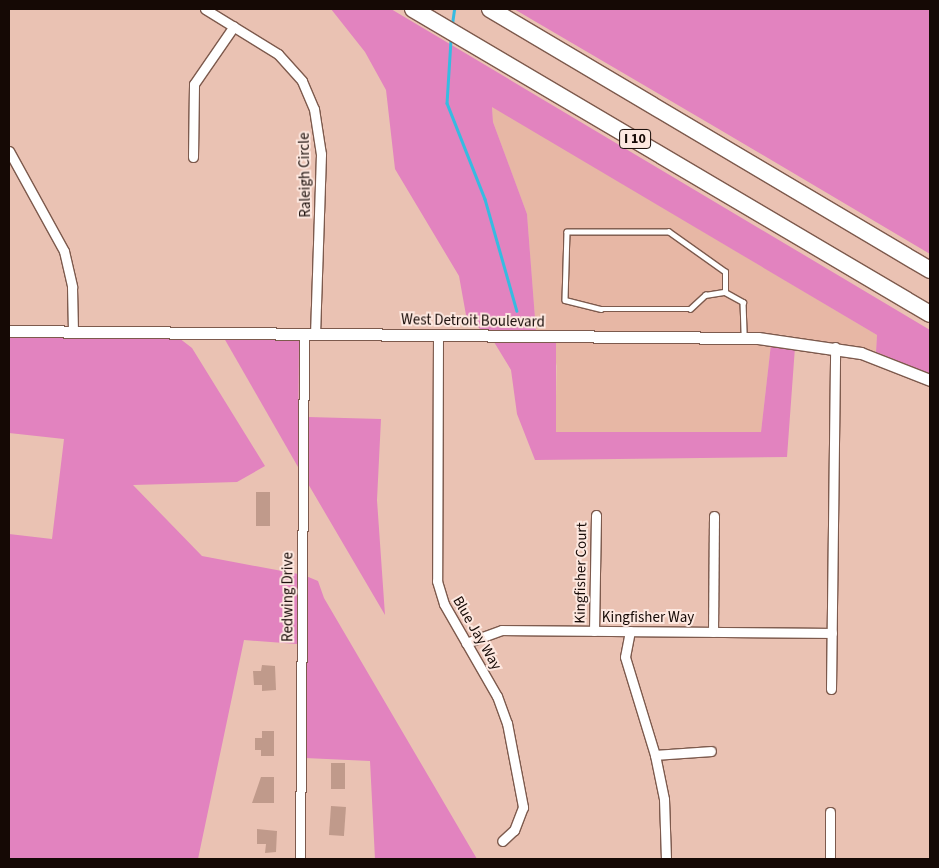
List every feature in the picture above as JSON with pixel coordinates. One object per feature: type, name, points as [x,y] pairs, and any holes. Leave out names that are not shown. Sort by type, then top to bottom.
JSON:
[{"type":"highway","name":"I 10","points":[[413,9],[930,314]]},
{"type":"highway","name":"I 10","points":[[490,9],[930,270]]},
{"type":"street","name":"Raleigh Circle","points":[[205,9],[234,26],[291,66],[314,109],[321,154],[310,334]]},
{"type":"street","points":[[193,158],[194,84],[234,26]]},
{"type":"street","points":[[9,151],[64,251],[72,287],[73,332]]},
{"type":"street","name":"West Detroit Boulevard","points":[[9,331],[744,338],[835,347],[881,359],[930,380]]},
{"type":"street","name":"Redwing Drive","points":[[300,859],[310,334]]},
{"type":"street","name":"Blue Jay Way","points":[[438,336],[437,581],[444,604],[505,714],[523,799],[518,823],[502,841]]},
{"type":"street","points":[[831,690],[835,347]]},
{"type":"street","name":"Kingfisher Court","points":[[594,631],[596,514]]},
{"type":"street","points":[[713,632],[714,516]]},
{"type":"street","name":"Kingfisher Way","points":[[466,642],[502,630],[832,633]]},
{"type":"street","points":[[630,632],[627,666],[646,713],[664,799],[666,859]]},
{"type":"street","points":[[655,755],[711,751]]},
{"type":"street","points":[[830,812],[830,859]]},
{"type":"lane","points":[[725,292],[724,272],[669,232],[567,232],[565,300],[601,309],[690,310],[705,295],[725,292],[743,302],[744,338]]},
{"type":"shaded area","points":[[331,9],[391,9],[930,330],[930,374],[876,352],[877,335],[492,107],[493,122],[527,214],[536,331],[483,332],[466,315],[459,276],[395,169],[386,90],[365,52]]},
{"type":"shaded area","points":[[514,9],[930,9],[930,254],[717,128]]},
{"type":"shaded area","points":[[492,106],[877,335],[876,352],[779,334],[536,331],[527,214],[493,122]]},
{"type":"shaded area","points":[[9,336],[179,338],[192,348],[265,466],[237,482],[133,485],[202,556],[298,574],[297,644],[244,640],[198,859],[9,859],[9,534],[52,539],[64,439],[9,433]]},
{"type":"shaded area","points":[[224,338],[299,339],[298,467]]},
{"type":"shaded area","points":[[494,342],[556,343],[556,432],[761,432],[771,344],[795,347],[787,457],[535,460],[517,414],[511,370]]},
{"type":"shaded area","points":[[537,342],[771,344],[761,432],[555,432],[557,366],[550,343]]},
{"type":"shaded area","points":[[308,417],[381,419],[377,500],[385,615],[307,482]]},
{"type":"shaded area","points":[[306,576],[318,581],[324,598],[477,859],[375,859],[370,761],[305,758]]},
{"type":"building","points":[[256,492],[270,492],[270,526],[256,526]]},
{"type":"building","points":[[262,665],[275,666],[276,690],[262,691],[262,685],[254,685],[253,671],[261,671]]},
{"type":"building","points":[[262,731],[274,731],[274,756],[261,756],[261,750],[255,750],[255,738],[262,738]]},
{"type":"building","points":[[331,763],[345,763],[345,789],[331,789]]},
{"type":"building","points":[[261,777],[274,777],[274,803],[252,803]]},
{"type":"building","points":[[331,806],[346,807],[344,836],[329,835]]},
{"type":"building","points":[[257,829],[277,831],[276,852],[265,853],[266,844],[257,844]]},
{"type":"waterway","points":[[452,24],[454,9]]},
{"type":"waterway","points":[[451,40],[447,103],[485,199],[517,311]]}]
